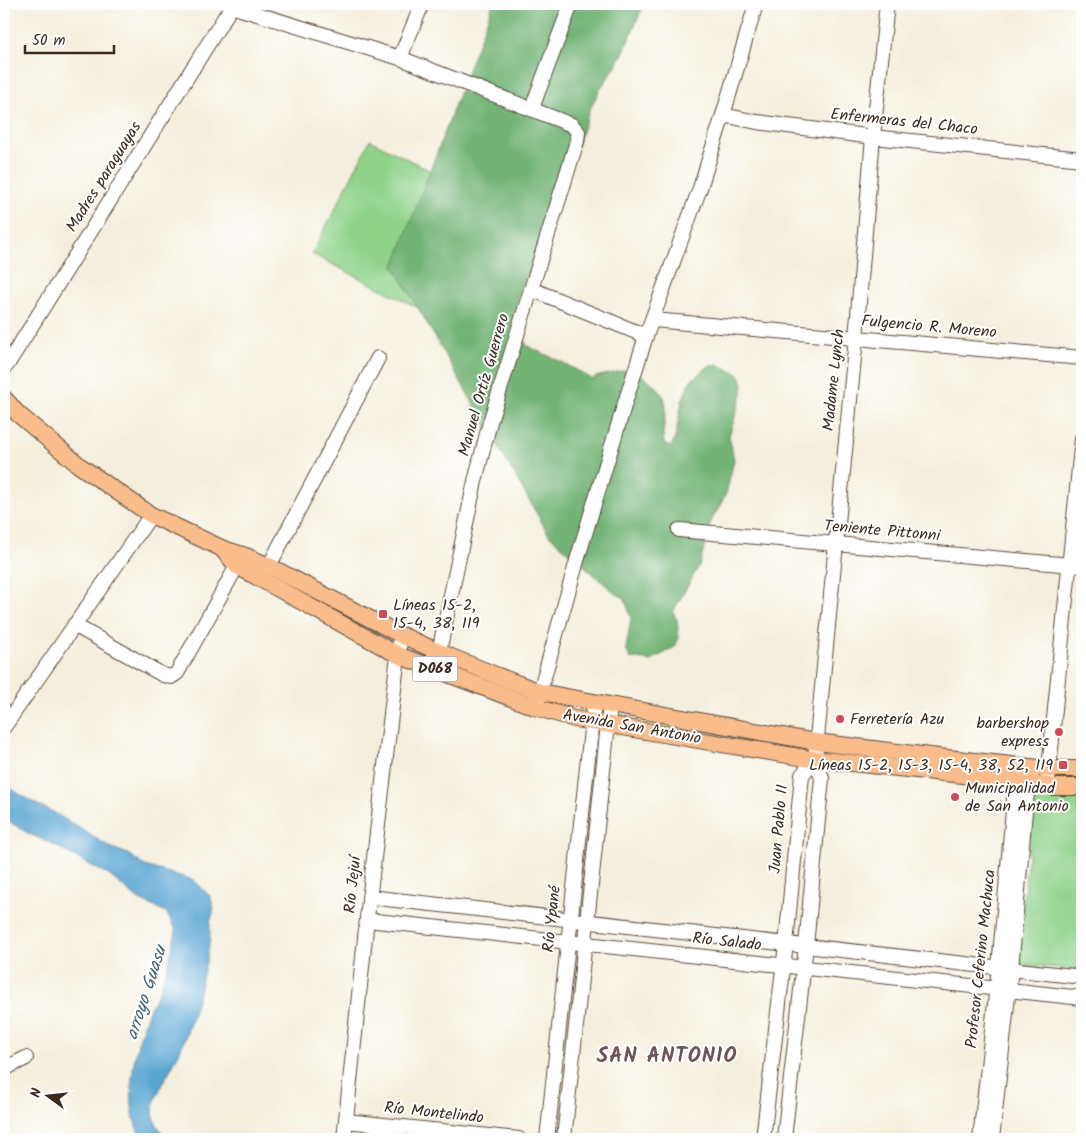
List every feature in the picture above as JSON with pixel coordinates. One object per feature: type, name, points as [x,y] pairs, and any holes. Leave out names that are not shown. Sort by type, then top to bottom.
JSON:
[{"type":"main road","name":"Avenida San Antonio","points":[[4,398],[18,414],[80,466],[151,514],[221,548],[269,566],[401,635],[498,676],[575,719],[608,723],[814,759],[936,765],[1024,774],[1049,769],[1082,769]]},
{"type":"main road","name":"Avenida San Antonio","points":[[221,548],[237,566],[398,654],[537,699],[594,702],[936,765]]},
{"type":"main road","name":"Avenida San Antonio","points":[[1024,774],[1048,786],[1082,787]]},
{"type":"street","points":[[400,58],[422,4]]},
{"type":"street","points":[[232,5],[400,58],[532,108],[571,4]]},
{"type":"street","points":[[537,699],[646,336],[700,188],[756,4]]},
{"type":"street","name":"Madame Lynch","points":[[814,759],[887,4]]},
{"type":"street","name":"Madres paraguayas","points":[[4,368],[232,5]]},
{"type":"street","name":"Manuel Ortíz Guerrero","points":[[438,652],[475,481],[490,422],[578,132],[572,125],[532,108]]},
{"type":"street","name":"Enfermeras del Chaco","points":[[723,114],[758,122],[873,137],[1082,159]]},
{"type":"street","points":[[531,289],[646,336]]},
{"type":"street","name":"Fulgencio R. Moreno","points":[[653,320],[1082,358]]},
{"type":"street","points":[[269,566],[378,358]]},
{"type":"street","points":[[1048,786],[1076,566],[1082,438]]},
{"type":"street","points":[[4,727],[151,514]]},
{"type":"street","name":"Teniente Pittonni","points":[[679,530],[1076,566]]},
{"type":"street","points":[[74,625],[164,675],[171,677],[177,673],[237,566]]},
{"type":"street","name":"Río Jejuí","points":[[344,1139],[367,920],[401,635]]},
{"type":"street","name":"Río Ypané","points":[[547,1139],[594,702]]},
{"type":"street","points":[[564,1139],[610,705]]},
{"type":"street","points":[[784,1139],[804,968],[822,778],[814,759]]},
{"type":"street","name":"Juan Pablo II","points":[[763,1139],[784,965],[802,775],[814,759]]},
{"type":"street","name":"Profesor Ceferino Machuca","points":[[980,1139],[1005,968],[1024,774]]},
{"type":"street","name":"Río Salado","points":[[370,897],[1082,977]]},
{"type":"street","name":"Río Salado","points":[[367,920],[1082,998]]},
{"type":"street","name":"Profesor Ceferino Machuca","points":[[992,1139],[1002,989]]},
{"type":"street","points":[[4,1068],[26,1058]]},
{"type":"street","name":"Río Montelindo","points":[[346,1121],[519,1139]]},
{"type":"green space","points":[[493,4],[644,4],[621,58],[599,91],[590,109],[538,256],[520,290],[515,309],[519,328],[527,346],[562,362],[594,380],[595,377],[630,369],[639,373],[656,386],[664,397],[666,406],[664,444],[671,447],[675,438],[682,401],[690,381],[709,366],[717,364],[740,375],[743,384],[742,394],[729,436],[734,460],[726,494],[711,522],[700,564],[673,612],[677,620],[679,638],[675,647],[650,661],[630,658],[626,649],[631,618],[624,597],[616,594],[549,535],[394,266]]},
{"type":"green space","points":[[370,140],[508,210],[450,324],[312,254]]},
{"type":"green space","points":[[1034,796],[1082,797],[1082,970],[1017,964]]},
{"type":"water","points":[[4,784],[110,847],[128,854],[145,866],[194,880],[210,896],[214,909],[210,923],[210,940],[196,1004],[180,1051],[154,1103],[153,1114],[157,1125],[168,1139],[143,1139],[136,1128],[131,1098],[133,1069],[139,1039],[149,1010],[164,978],[176,930],[166,912],[139,900],[110,876],[50,843],[29,834],[4,818]]},
{"type":"place","name":"Líneas 15-2, 15-4, 38, 119","points":[[383,614]]},
{"type":"place","name":"Ferretería Azu","points":[[840,719]]},
{"type":"place","name":"barbershop express","points":[[1059,732]]},
{"type":"place","name":"Líneas 15-2, 15-3, 15-4, 38, 52, 119","points":[[1063,765]]},
{"type":"place","name":"Municipalidad de San Antonio","points":[[955,797]]},
{"type":"district","name":"SAN ANTONIO","points":[[667,1056]]},
{"type":"water label","name":"arroyo Guasu","points":[[147,993]]}]
